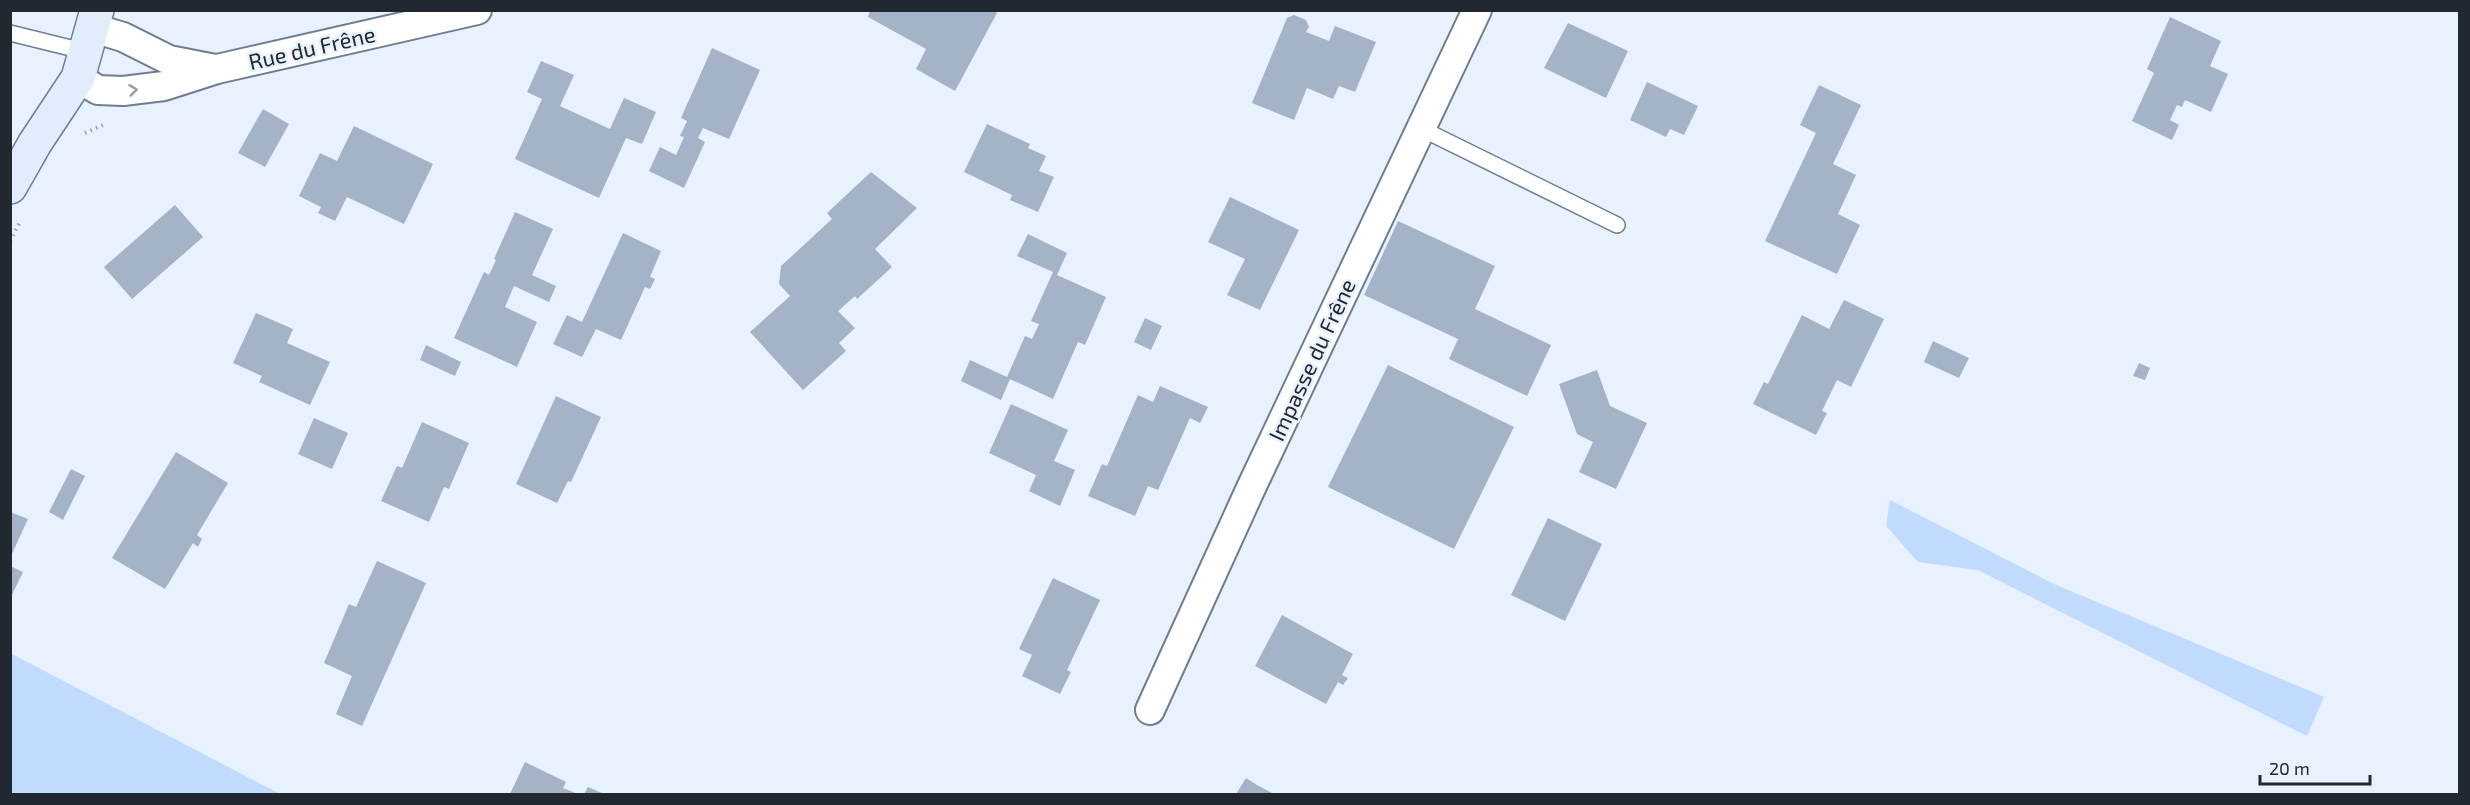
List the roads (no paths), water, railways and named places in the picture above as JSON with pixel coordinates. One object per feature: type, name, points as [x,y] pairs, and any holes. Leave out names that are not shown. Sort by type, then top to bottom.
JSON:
[{"type":"street","name":"Rue du Frêne","points":[[217,69],[169,60],[123,37],[89,42],[98,90],[123,91],[164,86],[217,69],[477,10]]},
{"type":"street","name":"Impasse du Frêne","points":[[1149,710],[1251,488],[1477,10]]},
{"type":"street","points":[[10,187],[89,42]]},
{"type":"lane","points":[[10,33],[89,42]]},
{"type":"lane","points":[[1422,129],[1617,225]]}]
